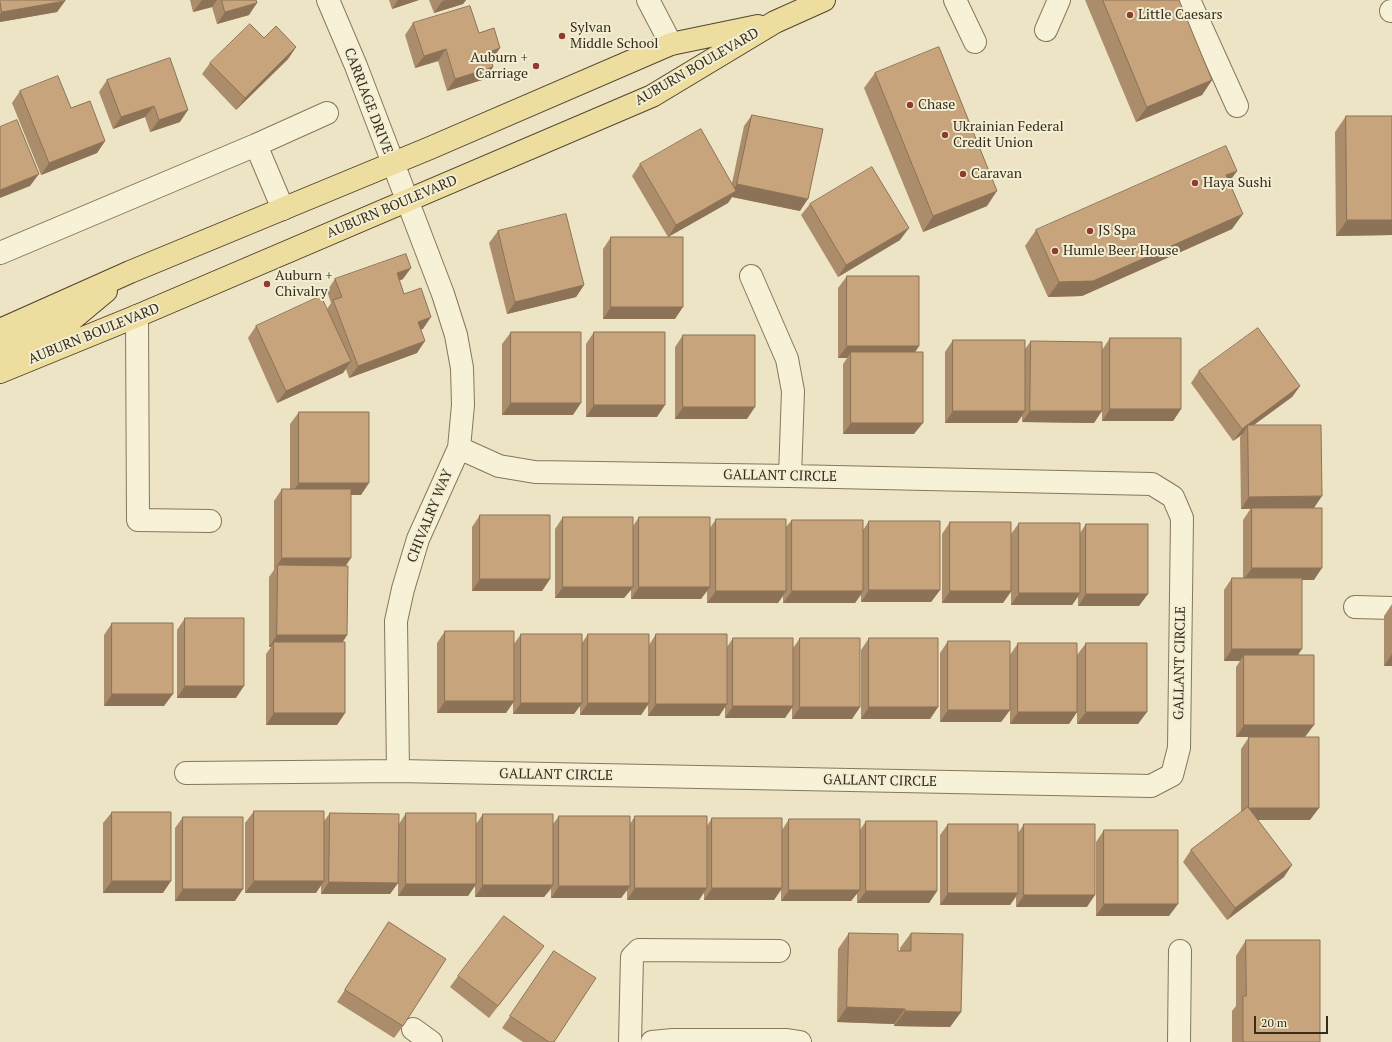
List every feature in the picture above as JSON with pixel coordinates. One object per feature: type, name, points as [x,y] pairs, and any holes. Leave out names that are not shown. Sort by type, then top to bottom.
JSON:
[{"type":"main road","name":"AUBURN BOULEVARD","points":[[0,372],[407,202],[652,96],[774,22],[824,0]]},
{"type":"main road","name":"AUBURN BOULEVARD","points":[[0,330],[130,272],[392,164],[671,44],[774,22]]},
{"type":"main road","points":[[0,349],[70,321],[130,272]]},
{"type":"street","name":"CARRIAGE DRIVE","points":[[328,0],[356,66],[407,202]]},
{"type":"street","points":[[648,0],[671,44]]},
{"type":"street","points":[[955,0],[975,42]]},
{"type":"street","points":[[1046,30],[1058,0]]},
{"type":"street","points":[[1190,0],[1237,106]]},
{"type":"street","points":[[0,253],[327,113]]},
{"type":"street","points":[[256,144],[283,209]]},
{"type":"street","name":"CHIVALRY WAY","points":[[398,771],[396,621],[403,589],[418,538],[459,448],[464,405],[462,368],[456,335],[443,294],[407,202]]},
{"type":"street","points":[[751,276],[787,358],[794,391],[790,476]]},
{"type":"street","points":[[137,316],[138,520],[210,521]]},
{"type":"street","name":"GALLANT CIRCLE","points":[[398,771],[1151,786],[1172,775],[1179,748],[1182,518],[1173,497],[1152,484],[536,472],[498,466],[459,448]]},
{"type":"street","points":[[1354,607],[1392,608]]},
{"type":"street","points":[[186,774],[398,771]]},
{"type":"street","points":[[630,1042],[632,957],[639,950],[779,951]]},
{"type":"street","points":[[1179,1042],[1180,951]]},
{"type":"street","points":[[413,1029],[431,1042]]},
{"type":"street","points":[[652,1042],[673,1040],[787,1040],[800,1042]]},
{"type":"building","points":[[0,0],[65,0],[65,1],[2,12]]},
{"type":"building","points":[[222,0],[256,0],[257,3],[225,12]]},
{"type":"building","points":[[1103,0],[1179,0],[1212,80],[1147,107]]},
{"type":"building","points":[[470,6],[479,33],[494,28],[500,48],[489,52],[493,67],[455,79],[446,49],[424,56],[413,23]]},
{"type":"building","points":[[250,24],[264,38],[276,26],[296,47],[245,98],[210,63]]},
{"type":"building","points":[[939,47],[997,191],[933,216],[875,73]]},
{"type":"building","points":[[170,58],[188,110],[159,120],[154,106],[121,117],[107,80]]},
{"type":"building","points":[[58,76],[71,108],[90,101],[105,141],[49,163],[20,91]]},
{"type":"building","points":[[752,115],[823,129],[808,199],[737,184]]},
{"type":"building","points":[[1346,116],[1392,116],[1392,220],[1347,220]]},
{"type":"building","points":[[17,120],[39,174],[0,190],[0,127]]},
{"type":"building","points":[[701,129],[736,191],[676,225],[640,164]]},
{"type":"building","points":[[1226,146],[1237,171],[1226,175],[1243,214],[1093,281],[1059,282],[1036,230]]},
{"type":"building","points":[[872,167],[909,228],[846,265],[810,204]]},
{"type":"building","points":[[566,214],[584,285],[515,302],[498,231]]},
{"type":"building","points":[[611,237],[683,237],[683,307],[611,307]]},
{"type":"building","points":[[406,254],[411,268],[397,273],[404,294],[421,288],[431,317],[418,322],[425,341],[358,366],[333,300],[342,297],[335,279]]},
{"type":"building","points":[[847,276],[919,276],[919,346],[847,346]]},
{"type":"building","points":[[321,296],[351,361],[286,391],[256,326]]},
{"type":"building","points":[[1258,328],[1300,386],[1242,429],[1199,371]]},
{"type":"building","points":[[511,332],[581,332],[581,403],[511,403]]},
{"type":"building","points":[[594,332],[665,332],[665,405],[594,405]]},
{"type":"building","points":[[683,335],[755,335],[755,407],[683,407]]},
{"type":"building","points":[[1110,338],[1181,338],[1181,409],[1110,409]]},
{"type":"building","points":[[953,340],[1025,340],[1025,411],[953,411]]},
{"type":"building","points":[[1031,341],[1102,342],[1102,411],[1030,411]]},
{"type":"building","points":[[851,352],[923,352],[923,423],[851,423]]},
{"type":"building","points":[[299,412],[369,412],[369,483],[299,483]]},
{"type":"building","points":[[1248,425],[1321,425],[1322,496],[1249,497]]},
{"type":"building","points":[[282,489],[351,489],[351,558],[282,558]]},
{"type":"building","points":[[1252,508],[1322,508],[1322,568],[1252,568]]},
{"type":"building","points":[[480,515],[550,515],[550,579],[480,579]]},
{"type":"building","points":[[563,517],[633,517],[633,587],[563,587]]},
{"type":"building","points":[[639,517],[710,517],[710,587],[639,587]]},
{"type":"building","points":[[716,519],[786,519],[786,591],[716,591]]},
{"type":"building","points":[[792,520],[863,520],[863,591],[792,591]]},
{"type":"building","points":[[869,521],[940,521],[940,590],[869,590]]},
{"type":"building","points":[[950,522],[1011,522],[1011,591],[950,591]]},
{"type":"building","points":[[1019,523],[1080,523],[1080,593],[1019,593]]},
{"type":"building","points":[[1086,524],[1148,524],[1148,594],[1086,594]]},
{"type":"building","points":[[278,565],[348,566],[347,635],[277,635]]},
{"type":"building","points":[[1232,578],[1302,578],[1302,649],[1232,649]]},
{"type":"building","points":[[185,618],[244,618],[244,686],[185,686]]},
{"type":"building","points":[[112,623],[173,623],[173,694],[112,694]]},
{"type":"building","points":[[445,631],[514,631],[514,701],[445,701]]},
{"type":"building","points":[[521,634],[582,634],[582,703],[521,703]]},
{"type":"building","points":[[588,634],[649,634],[649,703],[588,703]]},
{"type":"building","points":[[656,634],[727,634],[727,704],[656,704]]},
{"type":"building","points":[[733,638],[793,638],[793,706],[733,706]]},
{"type":"building","points":[[800,638],[860,638],[860,707],[800,707]]},
{"type":"building","points":[[869,638],[938,638],[938,707],[869,707]]},
{"type":"building","points":[[948,641],[1010,641],[1010,710],[948,710]]},
{"type":"building","points":[[274,642],[345,642],[345,713],[274,713]]},
{"type":"building","points":[[1018,643],[1077,643],[1077,712],[1018,712]]},
{"type":"building","points":[[1086,643],[1147,643],[1147,712],[1086,712]]},
{"type":"building","points":[[1244,655],[1314,655],[1314,725],[1244,725]]},
{"type":"building","points":[[1249,737],[1319,737],[1319,808],[1249,808]]},
{"type":"building","points":[[1248,807],[1292,865],[1235,908],[1191,850]]},
{"type":"building","points":[[254,811],[324,811],[324,881],[254,881]]},
{"type":"building","points":[[112,812],[171,812],[171,881],[112,881]]},
{"type":"building","points":[[330,813],[399,814],[398,883],[329,882]]},
{"type":"building","points":[[406,813],[476,813],[476,884],[406,884]]},
{"type":"building","points":[[483,814],[553,814],[553,885],[483,885]]},
{"type":"building","points":[[559,816],[630,816],[630,886],[559,886]]},
{"type":"building","points":[[635,816],[707,816],[707,888],[635,888]]},
{"type":"building","points":[[183,817],[243,817],[243,889],[183,889]]},
{"type":"building","points":[[712,818],[782,818],[782,888],[712,888]]},
{"type":"building","points":[[789,819],[860,819],[860,890],[789,890]]},
{"type":"building","points":[[866,821],[937,821],[937,891],[866,891]]},
{"type":"building","points":[[948,824],[1018,824],[1018,893],[948,893]]},
{"type":"building","points":[[1024,824],[1095,824],[1095,895],[1024,895]]},
{"type":"building","points":[[1104,830],[1178,830],[1178,904],[1104,904]]},
{"type":"building","points":[[504,916],[544,946],[498,1006],[458,976]]},
{"type":"building","points":[[389,922],[446,959],[403,1026],[345,990]]},
{"type":"building","points":[[849,933],[898,934],[898,951],[911,951],[911,933],[963,934],[961,1012],[905,1011],[905,1009],[847,1007]]},
{"type":"building","points":[[1246,940],[1320,940],[1320,1042],[1243,1042],[1243,996],[1246,996]]},
{"type":"building","points":[[554,951],[596,978],[554,1042],[549,1042],[510,1016]]},
{"type":"place","name":"Little Caesars","points":[[1130,15]]},
{"type":"place","name":"Sylvan Middle School","points":[[562,36]]},
{"type":"place","name":"Auburn + Carriage","points":[[536,66]]},
{"type":"place","name":"Chase","points":[[910,105]]},
{"type":"place","name":"Ukrainian Federal Credit Union","points":[[945,135]]},
{"type":"place","name":"Caravan","points":[[963,174]]},
{"type":"place","name":"Haya Sushi","points":[[1195,183]]},
{"type":"place","name":"JS Spa","points":[[1090,231]]},
{"type":"place","name":"Humle Beer House","points":[[1055,251]]},
{"type":"place","name":"Auburn + Chivalry","points":[[267,284]]}]
